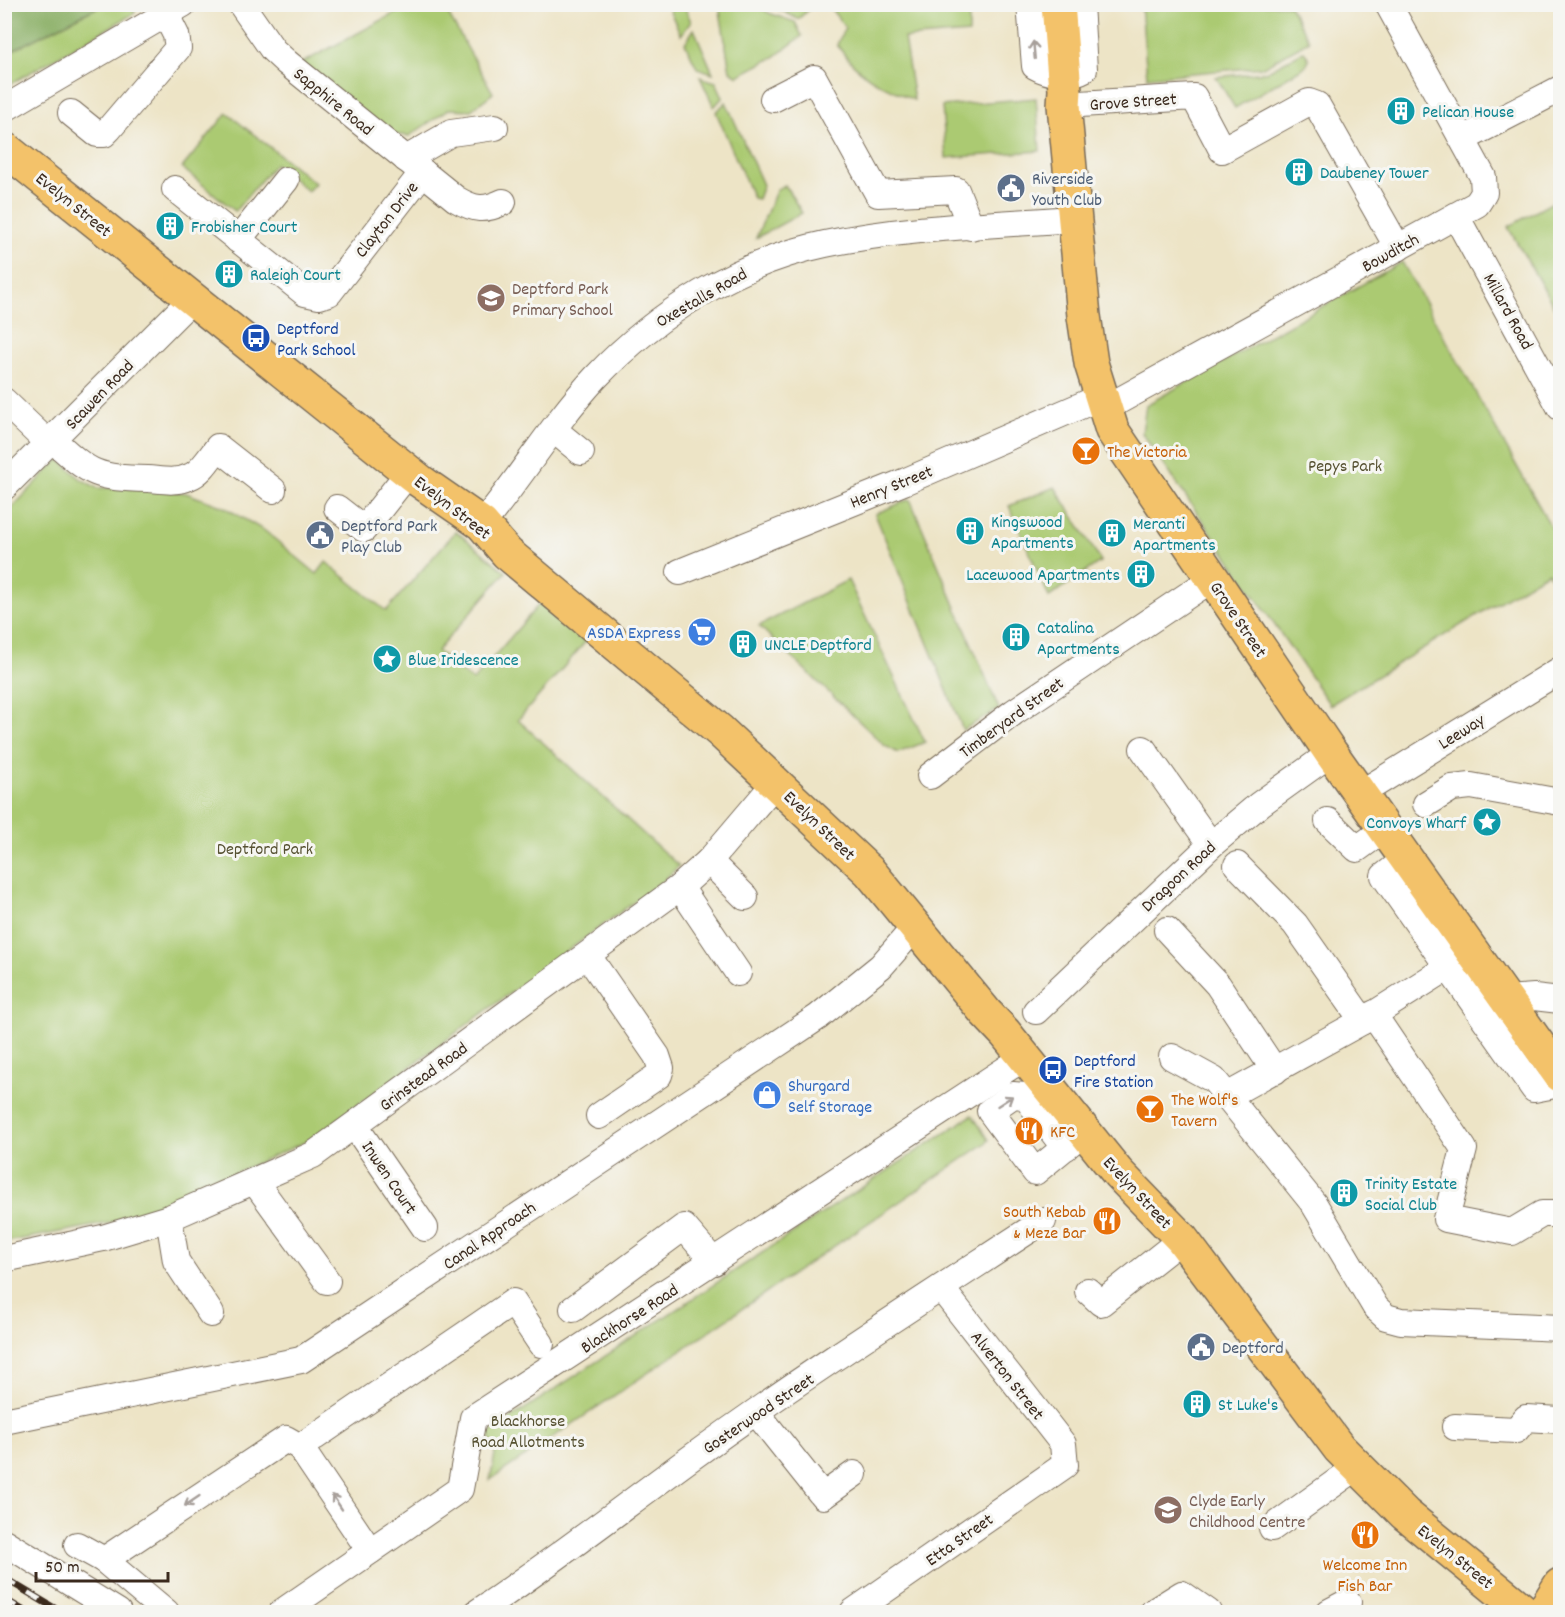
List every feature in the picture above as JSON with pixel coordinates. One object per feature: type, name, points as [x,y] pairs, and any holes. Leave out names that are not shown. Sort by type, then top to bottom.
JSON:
[{"type":"main road","name":"Grove Street","points":[[1058,4],[1074,219],[1089,351],[1102,403],[1121,446],[1331,753],[1407,858],[1460,959],[1506,999],[1560,1075]]},
{"type":"main road","name":"Evelyn Street","points":[[4,148],[409,472],[460,511],[482,524],[507,553],[720,731],[776,782],[881,884],[986,1014],[1025,1057],[1075,1140],[1118,1173],[1182,1239],[1323,1428],[1357,1467],[1439,1544],[1525,1612]]},
{"type":"main road","points":[[1542,1612],[1560,1585]]},
{"type":"street","name":"Sapphire Road","points":[[241,4],[273,50],[456,199],[473,209],[486,210],[503,202]]},
{"type":"street","points":[[1030,4],[1035,66],[1046,72],[1064,73]]},
{"type":"street","name":"Grove Street","points":[[1064,73],[1084,69],[1080,4]]},
{"type":"street","name":"Bowditch","points":[[1102,403],[1398,248],[1477,204],[1484,193],[1483,177],[1394,7]]},
{"type":"street","points":[[4,109],[175,10],[178,48],[104,134],[96,134],[71,113]]},
{"type":"street","points":[[772,99],[814,78],[878,194],[956,190],[971,227]]},
{"type":"street","points":[[1463,139],[1560,89]]},
{"type":"street","name":"Grove Street","points":[[1064,105],[1194,97],[1222,150],[1309,102],[1317,105],[1398,248]]},
{"type":"street","points":[[423,171],[451,133],[495,127]]},
{"type":"street","name":"Clayton Drive","points":[[176,189],[305,293],[319,296],[329,292],[423,171]]},
{"type":"street","points":[[238,240],[286,180]]},
{"type":"street","name":"Millard Road","points":[[1456,216],[1560,407]]},
{"type":"street","name":"Oxestalls Road","points":[[482,524],[597,376],[651,326],[711,288],[749,268],[823,244],[888,234],[1074,219]]},
{"type":"street","name":"Scawen Road","points":[[4,487],[192,299]]},
{"type":"street","points":[[4,401],[51,442],[96,475],[122,480],[163,481],[190,477],[218,447],[273,490]]},
{"type":"street","name":"Henry Street","points":[[680,572],[1102,403]]},
{"type":"street","points":[[554,430],[581,452]]},
{"type":"street","points":[[337,508],[364,529],[409,472]]},
{"type":"street","name":"Timberyard Street","points":[[930,776],[1014,712],[1212,579]]},
{"type":"street","name":"Leeway","points":[[1361,793],[1560,670]]},
{"type":"street","points":[[1143,749],[1211,845]]},
{"type":"street","name":"Dragoon Road","points":[[1036,1011],[1211,845],[1260,804],[1331,753]]},
{"type":"street","name":"Grinstead Road","points":[[4,1259],[103,1238],[170,1218],[313,1155],[680,887],[709,861],[776,782]]},
{"type":"street","points":[[1426,804],[1452,788],[1471,786],[1560,802]]},
{"type":"street","points":[[1328,820],[1357,849],[1386,828]]},
{"type":"street","points":[[709,861],[745,897]]},
{"type":"street","points":[[1237,865],[1295,924],[1368,1017],[1464,1149],[1446,1219],[1512,1232],[1542,1214],[1560,1214]]},
{"type":"street","points":[[680,887],[738,973]]},
{"type":"street","name":"Canal Approach","points":[[4,1421],[301,1360],[818,1017],[881,966],[916,926]]},
{"type":"street","points":[[1167,930],[1218,985],[1275,1071]]},
{"type":"street","points":[[588,956],[657,1056],[661,1068],[659,1075],[599,1116]]},
{"type":"street","points":[[1227,1096],[1368,1017],[1460,959],[1534,1089],[1560,1084]]},
{"type":"street","points":[[1506,999],[1534,997],[1560,1000]]},
{"type":"street","name":"Blackhorse Road","points":[[282,1612],[460,1489],[473,1418],[1025,1057]]},
{"type":"street","points":[[1172,1057],[1214,1080],[1314,1203],[1376,1308],[1386,1317],[1401,1321],[1560,1328]]},
{"type":"street","points":[[1019,1094],[1025,1096],[1075,1140],[1035,1172],[990,1111],[1019,1094]]},
{"type":"street","name":"Inwen Court","points":[[355,1126],[425,1228]]},
{"type":"street","points":[[255,1182],[327,1281]]},
{"type":"street","points":[[170,1218],[176,1261],[211,1314]]},
{"type":"street","name":"Gosterwood Street","points":[[478,1612],[559,1558],[688,1460],[756,1412],[1044,1221]]},
{"type":"street","points":[[573,1309],[684,1227],[714,1262]]},
{"type":"street","points":[[1088,1291],[1101,1303],[1182,1239]]},
{"type":"street","name":"Alverton Street","points":[[940,1288],[1063,1444],[1065,1465]]},
{"type":"street","points":[[300,1447],[513,1302],[542,1344]]},
{"type":"street","points":[[756,1412],[823,1496],[854,1474]]},
{"type":"street","points":[[1455,1427],[1516,1430],[1526,1418],[1560,1420]]},
{"type":"street","points":[[104,1560],[286,1439],[300,1447],[370,1551]]},
{"type":"street","name":"Etta Street","points":[[854,1612],[1065,1465]]},
{"type":"street","points":[[1272,1528],[1357,1467]]},
{"type":"street","points":[[4,1542],[118,1612]]},
{"type":"street","points":[[77,1545],[104,1560],[166,1612]]},
{"type":"street","points":[[1153,1612],[1182,1594],[1203,1609]]},
{"type":"green space","points":[[5,4],[102,4],[102,5],[5,54]]},
{"type":"green space","points":[[102,5],[133,5],[135,13],[5,87],[5,54]]},
{"type":"green space","points":[[410,5],[443,5],[493,93],[471,110],[449,109],[409,136],[390,134],[300,64]]},
{"type":"green space","points":[[667,5],[684,5],[691,22],[681,35]]},
{"type":"green space","points":[[719,5],[757,5],[769,13],[795,22],[802,36],[774,57],[738,76],[730,71]]},
{"type":"green space","points":[[770,5],[814,5],[798,19]]},
{"type":"green space","points":[[828,5],[969,5],[969,33],[904,38],[914,100],[871,79],[845,56],[837,45],[845,27]]},
{"type":"green space","points":[[1141,5],[1289,5],[1309,41],[1263,67],[1147,77]]},
{"type":"green space","points":[[694,29],[713,73],[697,68],[685,43]]},
{"type":"green space","points":[[1304,51],[1309,59],[1306,66],[1235,108],[1216,77],[1266,72]]},
{"type":"green space","points":[[700,77],[716,82],[723,97],[714,107]]},
{"type":"green space","points":[[1036,98],[1040,151],[946,158],[942,106]]},
{"type":"green space","points":[[726,102],[763,185],[758,199],[753,198],[716,112]]},
{"type":"green space","points":[[227,113],[315,183],[308,191],[275,164],[235,211],[182,168]]},
{"type":"green space","points":[[785,185],[802,213],[756,238],[777,189]]},
{"type":"green space","points":[[1560,198],[1560,317],[1508,227]]},
{"type":"green space","name":"Pepys Park","points":[[1402,262],[1560,543],[1560,592],[1548,572],[1330,705],[1142,433],[1146,405]]},
{"type":"green space","name":"Deptford Park","points":[[59,459],[81,479],[97,488],[145,488],[186,493],[224,507],[265,531],[317,574],[326,562],[386,611],[456,531],[506,572],[437,651],[473,681],[541,602],[587,640],[518,720],[679,866],[664,880],[310,1140],[126,1220],[5,1242],[5,515]]},
{"type":"green space","points":[[1055,487],[1101,561],[1049,597],[1009,506]]},
{"type":"green space","points":[[910,499],[999,709],[963,730],[875,514]]},
{"type":"green space","points":[[848,580],[925,742],[898,753],[885,746],[759,626]]},
{"type":"green space","name":"Blackhorse Road Allotments","points":[[972,1115],[989,1140],[986,1143],[490,1480],[495,1454],[488,1433]]},
{"type":"railway","points":[[4,1578],[61,1612]]},
{"type":"railway","points":[[4,1599],[26,1612]]},
{"type":"place","name":"Pelican House","points":[[1401,111]]},
{"type":"place","name":"Daubeney Tower","points":[[1299,172]]},
{"type":"place","name":"Riverside Youth Club","points":[[1011,188]]},
{"type":"place","name":"Frobisher Court","points":[[170,226]]},
{"type":"place","name":"Raleigh Court","points":[[229,274]]},
{"type":"place","name":"Deptford Park Primary School","points":[[491,298]]},
{"type":"place","name":"Deptford Park School","points":[[256,338]]},
{"type":"place","name":"The Victoria","points":[[1086,451]]},
{"type":"place","name":"Kingswood Apartments","points":[[970,531]]},
{"type":"place","name":"Meranti Apartments","points":[[1112,533]]},
{"type":"place","name":"Deptford Park Play Club","points":[[320,535]]},
{"type":"place","name":"Lacewood Apartments","points":[[1141,574]]},
{"type":"place","name":"ASDA Express","points":[[702,632]]},
{"type":"place","name":"Catalina Apartments","points":[[1016,637]]},
{"type":"place","name":"UNCLE Deptford","points":[[743,644]]},
{"type":"place","name":"Blue Iridescence","points":[[387,659]]},
{"type":"place","name":"Convoys Wharf","points":[[1487,822]]},
{"type":"place","name":"Deptford Fire Station","points":[[1053,1070]]},
{"type":"place","name":"Shurgard Self Storage","points":[[767,1095]]},
{"type":"place","name":"The Wolf's Tavern","points":[[1150,1109]]},
{"type":"place","name":"KFC","points":[[1029,1131]]},
{"type":"place","name":"Trinity Estate Social Club","points":[[1344,1193]]},
{"type":"place","name":"South Kebab & Meze Bar","points":[[1107,1221]]},
{"type":"place","name":"Deptford","points":[[1201,1347]]},
{"type":"place","name":"St Luke's","points":[[1197,1404]]},
{"type":"place","name":"Clyde Early Childhood Centre","points":[[1168,1510]]},
{"type":"place","name":"Welcome Inn Fish Bar","points":[[1365,1535]]}]
